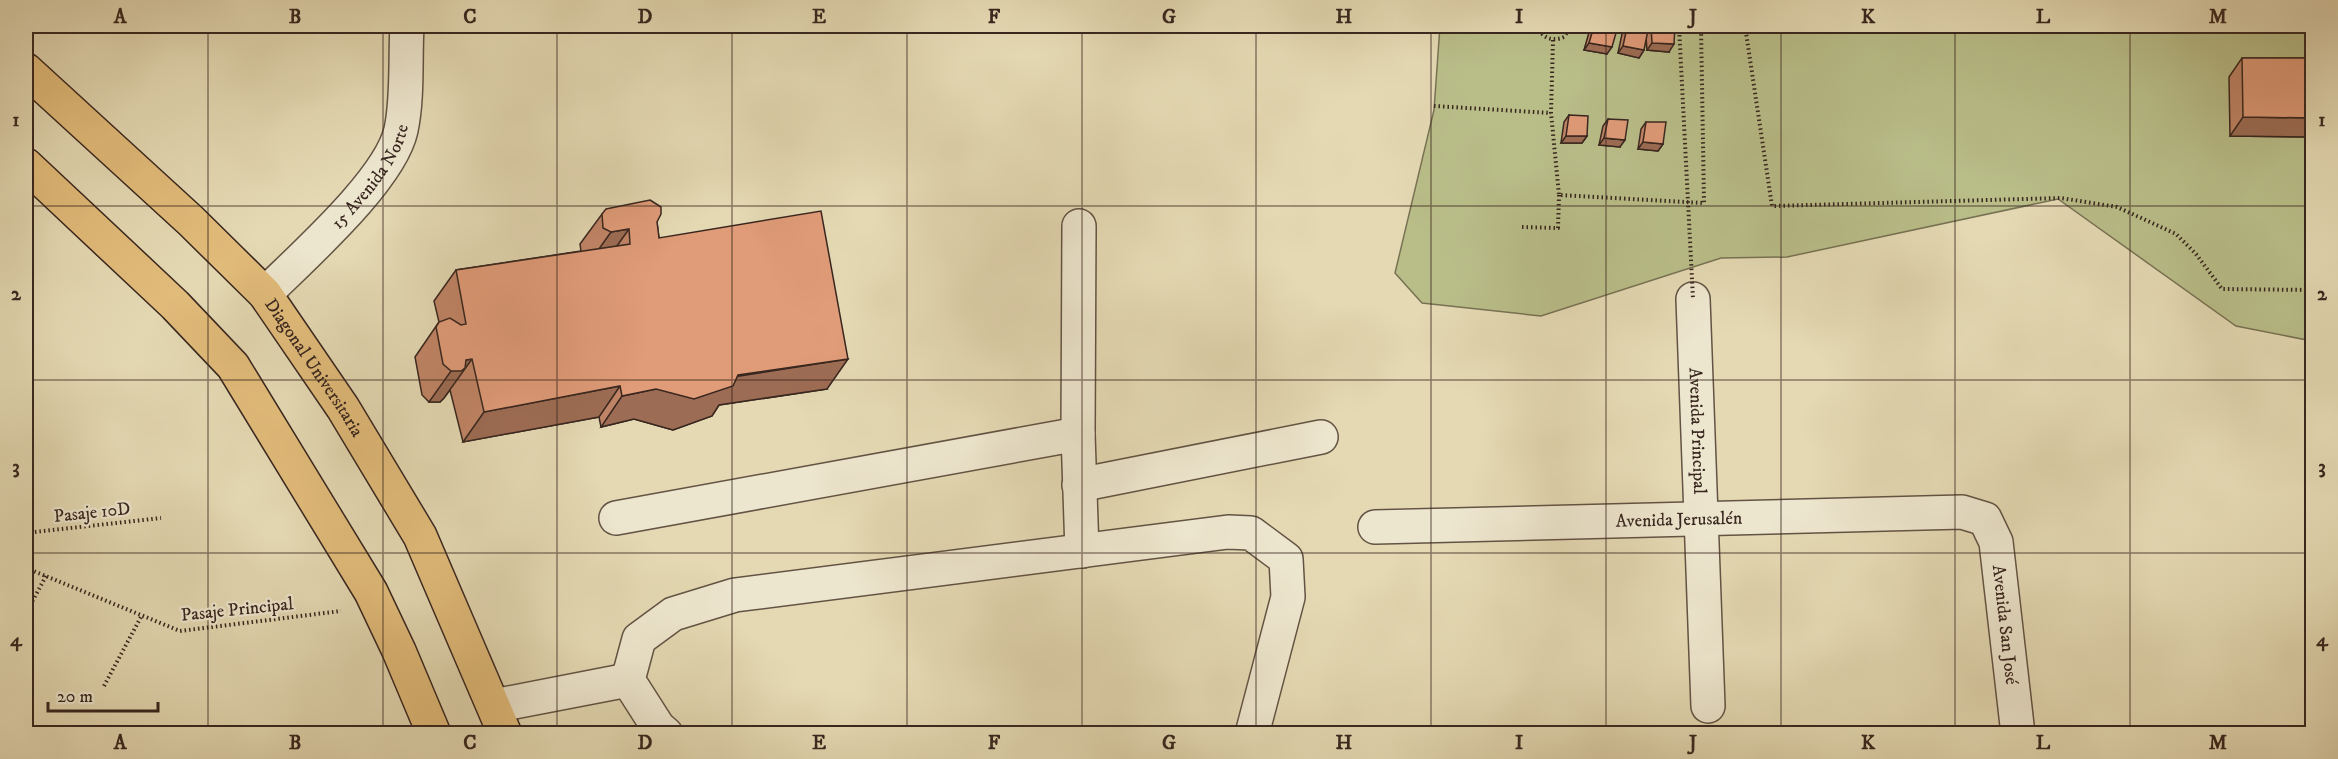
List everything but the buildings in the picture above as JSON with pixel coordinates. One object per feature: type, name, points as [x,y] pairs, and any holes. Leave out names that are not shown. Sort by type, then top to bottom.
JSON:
[{"type":"main road","name":"Diagonal Universitaria","points":[[26,70],[191,221],[265,294],[343,408],[420,536],[498,717]]},
{"type":"main road","points":[[26,165],[175,305],[233,366],[303,477],[370,592],[404,661],[434,734]]},
{"type":"main road","points":[[498,717],[527,734]]},
{"type":"street","name":"15 Avenida Norte","points":[[265,294],[370,187],[390,155],[401,131],[407,26]]},
{"type":"street","points":[[1079,226],[1078,434],[1082,551]]},
{"type":"street","name":"Avenida Principal","points":[[1693,299],[1708,706]]},
{"type":"street","points":[[616,518],[1078,434]]},
{"type":"street","points":[[1079,484],[1321,436]]},
{"type":"street","name":"Avenida Jerusalén","points":[[1374,527],[1962,512],[1984,519]]},
{"type":"street","name":"Avenida San José","points":[[1984,519],[1996,542],[2018,734]]},
{"type":"street","points":[[666,734],[658,727],[628,680],[639,639],[673,614],[698,605],[735,595],[1228,532],[1251,533],[1286,559],[1288,597],[1252,734]]},
{"type":"street","points":[[498,717],[628,680]]},
{"type":"path","points":[[1537,26],[1542,35],[1553,40],[1564,37],[1571,26]]},
{"type":"path","points":[[1679,26],[1693,299]]},
{"type":"path","points":[[1559,195],[1704,203],[1701,26]]},
{"type":"path","points":[[1745,26],[1772,206],[2061,198],[2116,207],[2176,234],[2196,254],[2222,289],[2313,290]]},
{"type":"path","points":[[1522,227],[1558,228],[1559,195],[1551,113],[1553,40]]},
{"type":"path","points":[[1434,106],[1551,113]]},
{"type":"path","name":"Pasaje 10D","points":[[26,533],[161,518]]},
{"type":"path","name":"Pasaje Principal","points":[[26,567],[180,631],[342,611]]},
{"type":"path","points":[[26,613],[46,576]]},
{"type":"path","points":[[104,686],[142,615]]},
{"type":"green space","points":[[1440,26],[2312,26],[2312,341],[2236,326],[2058,199],[1787,257],[1721,258],[1541,316],[1422,303],[1395,273],[1434,110]]}]
